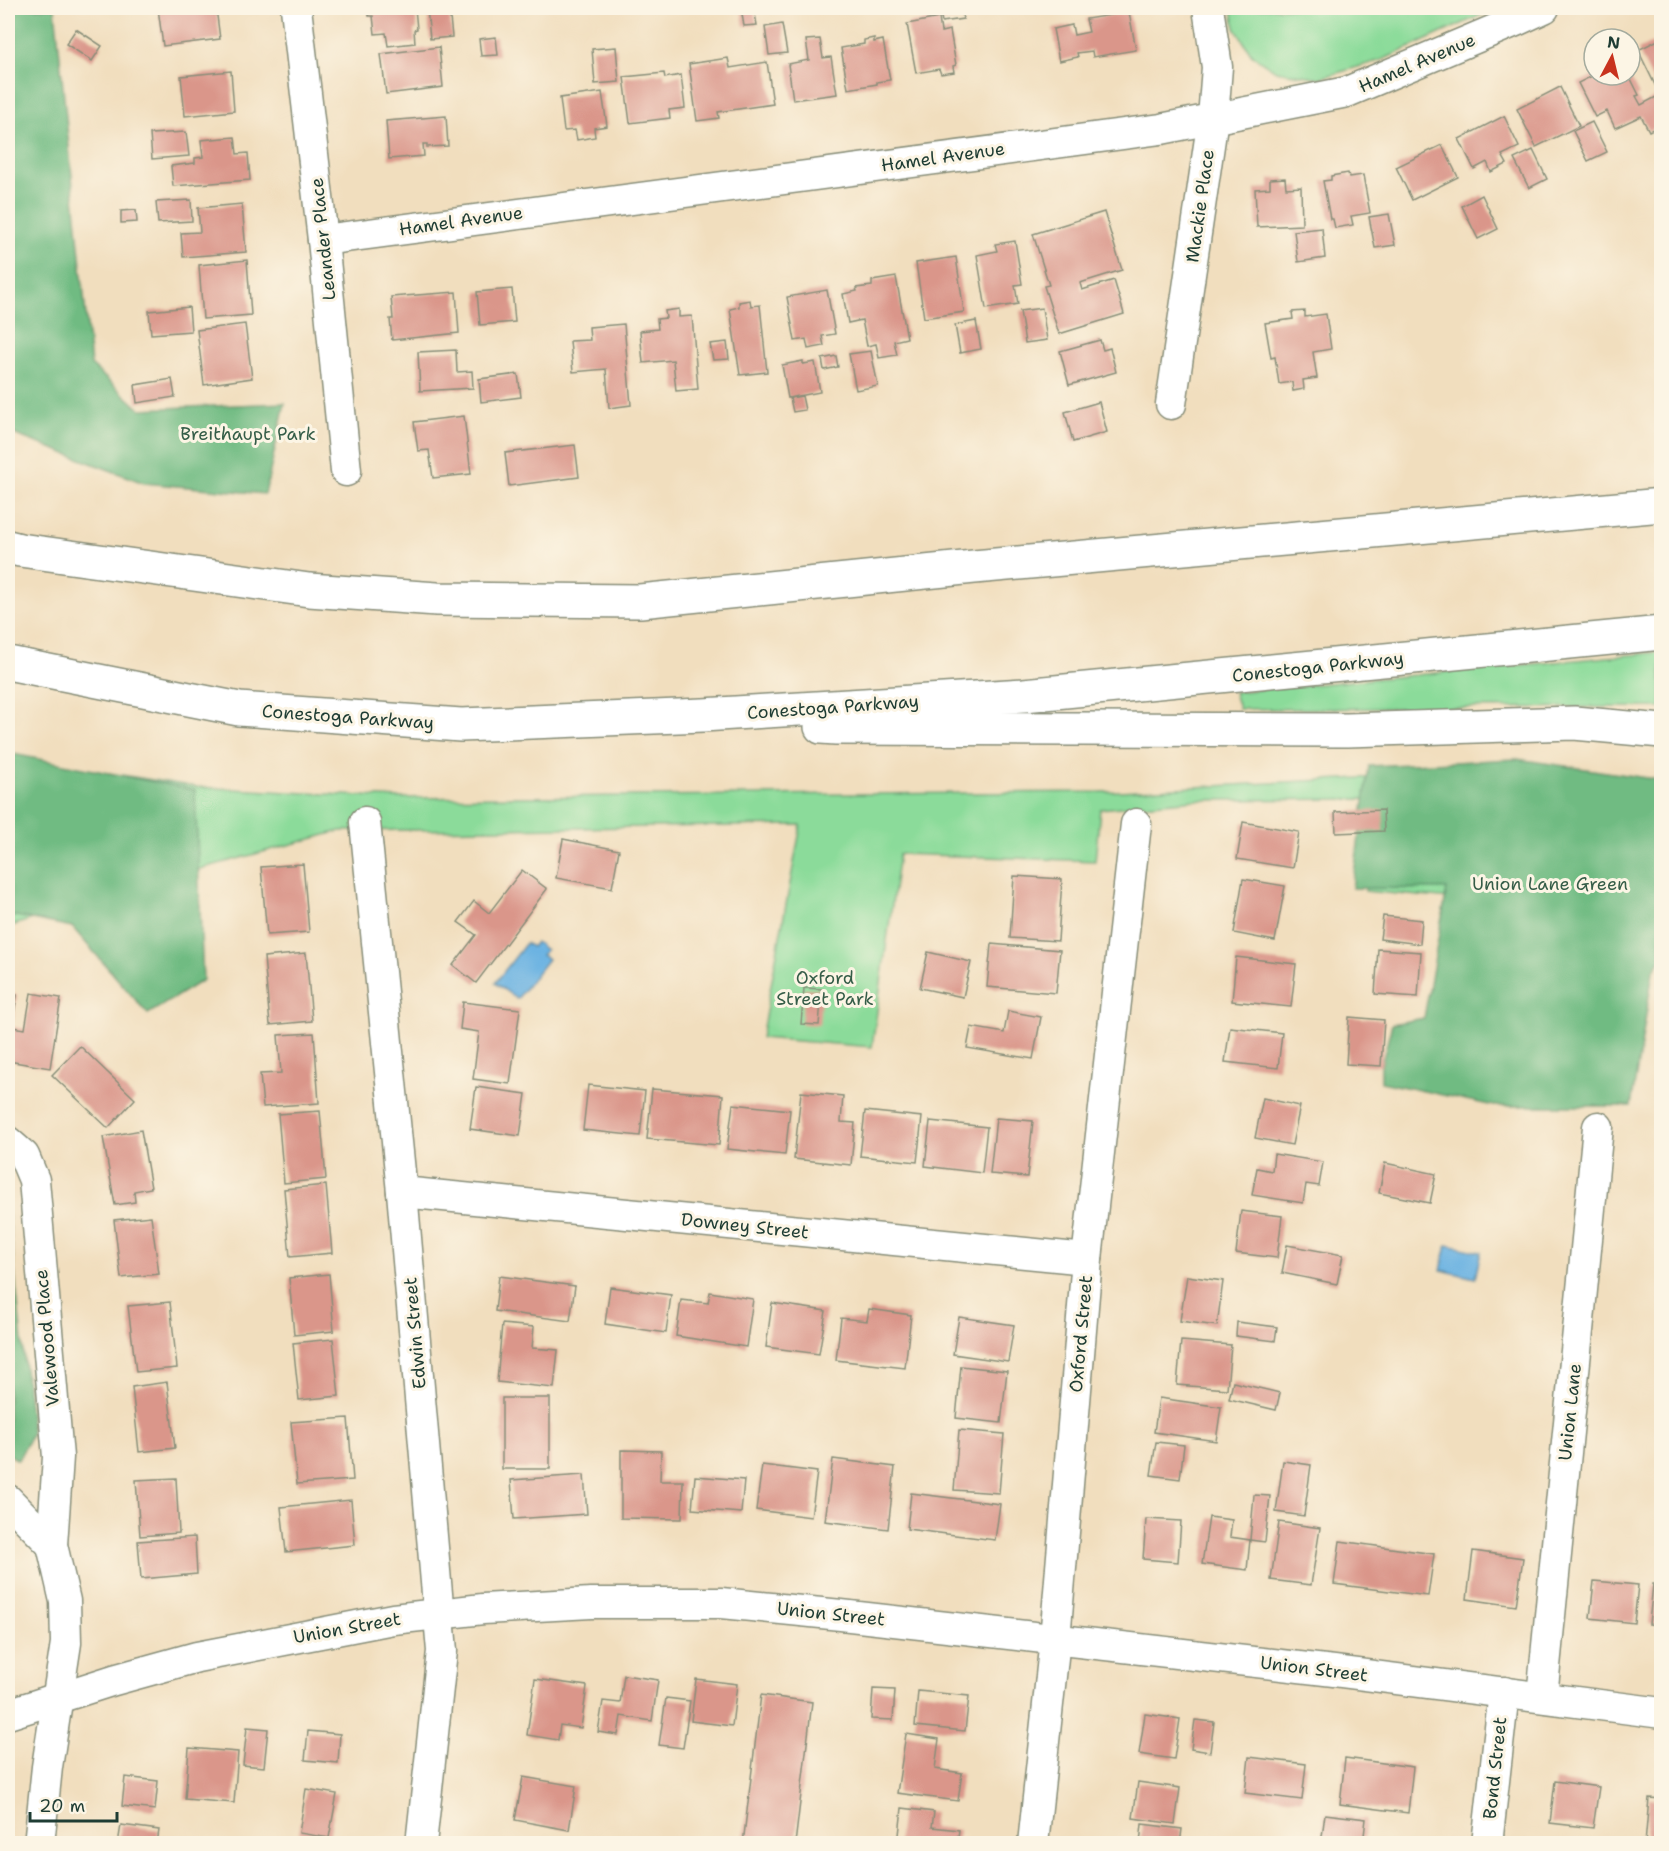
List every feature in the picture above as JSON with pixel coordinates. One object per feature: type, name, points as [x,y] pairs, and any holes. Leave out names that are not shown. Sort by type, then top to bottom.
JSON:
[{"type":"highway","points":[[8,547],[309,590],[437,599],[640,601],[974,567],[1662,505]]},
{"type":"highway","name":"Conestoga Parkway","points":[[8,663],[239,709],[461,725],[703,715],[1024,695],[1662,633]]},
{"type":"highway","points":[[703,715],[836,728],[1347,730],[1574,723],[1662,731]]},
{"type":"street","name":"Leander Place","points":[[296,8],[323,240],[346,471]]},
{"type":"street","name":"Mackie Place","points":[[1171,404],[1213,118],[1217,67],[1208,8]]},
{"type":"street","name":"Hamel Avenue","points":[[323,240],[1149,130],[1213,118],[1347,92],[1545,8]]},
{"type":"street","name":"Edwin Street","points":[[365,822],[402,1192],[440,1613],[442,1651],[422,1844]]},
{"type":"street","name":"Oxford Street","points":[[1034,1844],[1087,1259],[1136,824]]},
{"type":"street","name":"Union Lane","points":[[1542,1697],[1598,1127]]},
{"type":"street","name":"Valewood Place","points":[[8,1142],[24,1156],[34,1180],[57,1458],[52,1545],[65,1601],[66,1643],[47,1767],[39,1844]]},
{"type":"street","name":"Downey Street","points":[[402,1192],[1087,1259]]},
{"type":"street","points":[[8,1500],[52,1545]]},
{"type":"street","name":"Union Street","points":[[8,1714],[114,1680],[197,1657],[393,1619],[440,1613],[591,1603],[722,1603],[1334,1671],[1662,1713]]},
{"type":"street","name":"Bond Street","points":[[1487,1844],[1504,1692]]},
{"type":"green space","name":"Breithaupt Park","points":[[8,8],[55,8],[91,365],[140,409],[285,403],[265,494],[144,483],[8,432]]},
{"type":"green space","points":[[1232,8],[1497,8],[1382,60],[1320,78],[1276,71],[1252,55],[1235,28]]},
{"type":"green space","points":[[1661,652],[1661,707],[1239,709],[1234,692]]},
{"type":"green space","points":[[8,753],[195,790],[203,980],[148,1014],[72,927],[16,916],[8,918]]},
{"type":"green space","name":"Oxford Street Park","points":[[8,757],[197,787],[399,798],[1101,792],[1399,776],[1662,813],[1452,899],[1365,891],[1373,799],[1195,800],[1100,809],[1095,861],[899,854],[872,1047],[761,1038],[801,825],[340,831],[126,889],[8,927]]},
{"type":"green space","name":"Union Lane Green","points":[[1517,759],[1661,780],[1661,959],[1653,972],[1631,1106],[1494,1106],[1381,1082],[1381,1066],[1392,1024],[1424,1018],[1447,889],[1352,888],[1369,766]]},
{"type":"green space","points":[[8,1212],[32,1433],[18,1460],[8,1454]]},
{"type":"water","points":[[536,942],[546,950],[542,955],[548,959],[517,999],[495,983],[526,943],[532,947]]},
{"type":"water","points":[[1447,1245],[1481,1252],[1475,1278],[1441,1270]]},
{"type":"building","points":[[158,8],[216,8],[220,39],[163,46]]},
{"type":"building","points":[[368,8],[415,8],[417,29],[414,30],[415,43],[388,46],[386,33],[375,34],[373,16],[369,16]]},
{"type":"building","points":[[427,8],[449,8],[452,37],[430,39]]},
{"type":"building","points":[[741,8],[754,8],[757,25],[744,26]]},
{"type":"building","points":[[939,8],[961,8],[963,19],[942,22]]},
{"type":"building","points":[[1129,12],[1136,50],[1093,57],[1092,51],[1077,53],[1078,57],[1059,61],[1053,29],[1072,25],[1074,35],[1089,32],[1086,19]]},
{"type":"building","points":[[939,18],[941,32],[950,30],[956,65],[953,66],[954,72],[941,74],[939,69],[916,73],[907,24]]},
{"type":"building","points":[[782,24],[787,53],[769,55],[765,27]]},
{"type":"building","points":[[76,29],[102,46],[92,61],[66,44]]},
{"type":"building","points":[[496,37],[498,55],[481,56],[479,39]]},
{"type":"building","points":[[874,38],[874,42],[883,40],[890,80],[848,89],[841,48],[864,44],[864,40]]},
{"type":"building","points":[[1662,38],[1662,86],[1657,89],[1642,58],[1642,48]]},
{"type":"building","points":[[820,39],[823,58],[831,57],[837,94],[793,100],[788,64],[809,60],[806,40]]},
{"type":"building","points":[[439,47],[443,87],[386,94],[381,54]]},
{"type":"building","points":[[616,47],[619,82],[595,84],[592,49]]},
{"type":"building","points":[[728,58],[730,68],[767,62],[773,104],[718,112],[719,118],[697,121],[689,64]]},
{"type":"building","points":[[231,71],[234,111],[185,116],[181,76]]},
{"type":"building","points":[[664,73],[665,78],[681,75],[685,108],[669,110],[670,118],[630,123],[624,77]]},
{"type":"building","points":[[1582,81],[1582,87],[1635,87],[1639,95],[1636,96],[1641,105],[1656,97],[1662,109],[1662,125],[1649,131],[1641,116],[1615,128],[1607,111],[1595,117],[1578,83]]},
{"type":"building","points":[[1560,87],[1579,126],[1536,147],[1517,109]]},
{"type":"building","points":[[602,92],[607,126],[594,128],[595,137],[577,140],[575,130],[564,131],[560,98]]},
{"type":"building","points":[[446,116],[448,146],[427,147],[427,144],[423,144],[424,156],[389,159],[386,121]]},
{"type":"building","points":[[1504,116],[1519,147],[1502,155],[1507,164],[1491,172],[1487,162],[1474,169],[1459,139]]},
{"type":"building","points":[[1592,122],[1607,152],[1588,161],[1573,131]]},
{"type":"building","points":[[186,132],[189,156],[152,159],[150,134]]},
{"type":"building","points":[[235,137],[237,154],[248,153],[250,180],[173,186],[171,166],[195,163],[195,158],[203,157],[201,140]]},
{"type":"building","points":[[1442,145],[1458,177],[1412,200],[1396,167]]},
{"type":"building","points":[[1533,150],[1547,179],[1529,188],[1514,159]]},
{"type":"building","points":[[1348,173],[1349,177],[1363,175],[1370,213],[1351,216],[1353,225],[1335,228],[1333,219],[1330,219],[1323,181],[1331,180],[1331,176]]},
{"type":"building","points":[[1285,178],[1286,188],[1301,187],[1302,225],[1257,227],[1255,189],[1270,188],[1270,179]]},
{"type":"building","points":[[1482,195],[1498,229],[1478,239],[1462,206]]},
{"type":"building","points":[[191,200],[192,221],[158,223],[156,202]]},
{"type":"building","points":[[242,204],[246,252],[183,257],[181,233],[200,232],[198,208]]},
{"type":"building","points":[[136,210],[137,222],[121,223],[121,211]]},
{"type":"building","points":[[1104,212],[1122,270],[1080,283],[1082,290],[1114,280],[1124,314],[1059,334],[1044,286],[1049,285],[1033,234]]},
{"type":"building","points":[[1389,214],[1395,245],[1375,248],[1369,217]]},
{"type":"building","points":[[1322,228],[1325,258],[1298,262],[1294,231]]},
{"type":"building","points":[[1015,241],[1022,284],[1015,285],[1018,304],[986,309],[977,255],[997,251],[995,244]]},
{"type":"building","points":[[956,257],[964,312],[924,318],[916,263]]},
{"type":"building","points":[[247,260],[251,315],[203,319],[199,265]]},
{"type":"building","points":[[896,277],[907,338],[894,341],[897,355],[879,358],[876,344],[867,346],[862,320],[848,323],[843,294],[857,291],[856,288],[872,286],[872,281]]},
{"type":"building","points":[[512,289],[515,322],[480,325],[477,292]]},
{"type":"building","points":[[827,290],[835,334],[822,336],[824,346],[808,349],[806,339],[795,341],[787,297]]},
{"type":"building","points":[[456,292],[459,333],[392,340],[391,297]]},
{"type":"building","points":[[750,300],[751,306],[760,305],[767,372],[740,375],[730,309],[739,307],[739,302]]},
{"type":"building","points":[[189,307],[191,331],[151,334],[149,311]]},
{"type":"building","points":[[1042,308],[1047,340],[1025,343],[1020,311]]},
{"type":"building","points":[[679,309],[679,317],[692,316],[698,389],[676,391],[673,360],[643,363],[640,331],[658,329],[657,319],[666,318],[665,311]]},
{"type":"building","points":[[1305,311],[1305,317],[1326,314],[1331,349],[1313,352],[1317,378],[1303,380],[1304,389],[1293,391],[1292,382],[1279,384],[1275,357],[1271,358],[1265,323],[1293,319],[1292,312]]},
{"type":"building","points":[[976,321],[981,349],[960,353],[955,325]]},
{"type":"building","points":[[245,324],[252,378],[204,385],[197,330]]},
{"type":"building","points":[[624,324],[631,405],[609,408],[606,369],[573,372],[570,341],[590,340],[589,327]]},
{"type":"building","points":[[1100,340],[1103,350],[1110,348],[1116,372],[1069,385],[1060,351]]},
{"type":"building","points":[[727,342],[729,359],[713,360],[710,344]]},
{"type":"building","points":[[456,350],[457,372],[472,371],[473,388],[420,391],[418,352]]},
{"type":"building","points":[[871,351],[878,386],[856,390],[849,354]]},
{"type":"building","points":[[836,356],[838,367],[824,370],[822,359]]},
{"type":"building","points":[[803,361],[803,364],[815,362],[820,392],[788,398],[782,365]]},
{"type":"building","points":[[518,374],[521,397],[481,402],[479,379]]},
{"type":"building","points":[[172,379],[175,397],[137,403],[135,385]]},
{"type":"building","points":[[802,396],[805,410],[793,412],[790,398]]},
{"type":"building","points":[[1099,402],[1107,432],[1073,442],[1065,412]]},
{"type":"building","points":[[464,416],[471,474],[433,478],[429,450],[418,451],[414,422]]},
{"type":"building","points":[[575,445],[579,477],[509,486],[505,453]]},
{"type":"building","points":[[1383,810],[1384,831],[1336,833],[1335,812]]},
{"type":"building","points":[[1243,822],[1299,832],[1293,868],[1237,859]]},
{"type":"building","points":[[563,839],[619,850],[612,888],[556,878]]},
{"type":"building","points":[[303,864],[309,932],[267,935],[261,867]]},
{"type":"building","points":[[522,870],[547,889],[476,983],[453,965],[476,935],[458,922],[474,901],[489,913]]},
{"type":"building","points":[[1014,876],[1062,879],[1058,941],[1010,938]]},
{"type":"building","points":[[1243,879],[1285,886],[1275,941],[1234,933]]},
{"type":"building","points":[[1383,916],[1422,920],[1420,944],[1380,939]]},
{"type":"building","points":[[991,944],[1060,950],[1056,993],[987,987]]},
{"type":"building","points":[[1378,949],[1421,952],[1418,997],[1375,994]]},
{"type":"building","points":[[928,952],[971,962],[963,997],[920,988]]},
{"type":"building","points":[[306,953],[312,1021],[270,1025],[264,957]]},
{"type":"building","points":[[1236,957],[1296,964],[1291,1007],[1232,1001]]},
{"type":"building","points":[[804,988],[822,989],[819,1025],[801,1024]]},
{"type":"building","points":[[8,993],[17,995],[12,1027],[25,1029],[31,993],[61,998],[50,1068],[8,1061]]},
{"type":"building","points":[[463,1002],[520,1009],[510,1084],[473,1079],[479,1032],[460,1029]]},
{"type":"building","points":[[1008,1011],[1041,1017],[1033,1059],[967,1048],[971,1027],[1004,1033]]},
{"type":"building","points":[[1349,1017],[1384,1020],[1381,1066],[1346,1064]]},
{"type":"building","points":[[1230,1027],[1282,1033],[1278,1068],[1225,1062]]},
{"type":"building","points":[[314,1033],[319,1103],[263,1107],[260,1074],[281,1073],[278,1035]]},
{"type":"building","points":[[80,1046],[135,1099],[108,1128],[52,1075]]},
{"type":"building","points":[[588,1085],[645,1091],[640,1136],[583,1130]]},
{"type":"building","points":[[476,1087],[526,1094],[520,1136],[470,1129]]},
{"type":"building","points":[[652,1089],[723,1095],[719,1145],[647,1139]]},
{"type":"building","points":[[801,1092],[843,1096],[841,1122],[855,1123],[851,1165],[794,1159]]},
{"type":"building","points":[[1263,1098],[1300,1106],[1292,1145],[1255,1138]]},
{"type":"building","points":[[733,1104],[790,1110],[785,1155],[727,1149]]},
{"type":"building","points":[[320,1111],[326,1179],[284,1183],[278,1114]]},
{"type":"building","points":[[865,1111],[922,1117],[917,1162],[860,1156]]},
{"type":"building","points":[[996,1118],[1033,1121],[1027,1177],[990,1174]]},
{"type":"building","points":[[930,1121],[987,1127],[982,1173],[925,1166]]},
{"type":"building","points":[[141,1130],[151,1188],[134,1191],[135,1202],[115,1205],[103,1137]]},
{"type":"building","points":[[1274,1154],[1323,1162],[1319,1186],[1306,1184],[1303,1203],[1252,1195],[1257,1168],[1272,1171]]},
{"type":"building","points":[[1385,1163],[1436,1174],[1430,1203],[1379,1193]]},
{"type":"building","points":[[326,1185],[332,1253],[290,1257],[284,1189]]},
{"type":"building","points":[[1241,1211],[1282,1216],[1277,1258],[1236,1253]]},
{"type":"building","points":[[151,1216],[159,1274],[121,1278],[114,1220]]},
{"type":"building","points":[[1287,1245],[1343,1255],[1337,1284],[1282,1273]]},
{"type":"building","points":[[329,1274],[334,1331],[294,1335],[289,1278]]},
{"type":"building","points":[[499,1276],[575,1286],[570,1321],[495,1311]]},
{"type":"building","points":[[1187,1276],[1223,1281],[1217,1326],[1180,1321]]},
{"type":"building","points":[[610,1287],[671,1295],[666,1333],[605,1324]]},
{"type":"building","points":[[710,1292],[753,1299],[746,1347],[676,1336],[681,1300],[708,1303]]},
{"type":"building","points":[[170,1302],[177,1368],[136,1372],[128,1306]]},
{"type":"building","points":[[772,1303],[826,1311],[819,1354],[766,1347]]},
{"type":"building","points":[[869,1309],[911,1315],[905,1368],[836,1360],[841,1318],[867,1321]]},
{"type":"building","points":[[959,1317],[1014,1325],[1008,1362],[953,1354]]},
{"type":"building","points":[[1237,1322],[1277,1327],[1275,1341],[1236,1336]]},
{"type":"building","points":[[502,1324],[534,1327],[532,1348],[558,1350],[554,1388],[497,1382]]},
{"type":"building","points":[[333,1339],[339,1396],[299,1400],[293,1343]]},
{"type":"building","points":[[1181,1341],[1231,1345],[1227,1389],[1177,1385]]},
{"type":"building","points":[[961,1366],[1007,1371],[1001,1423],[956,1418]]},
{"type":"building","points":[[167,1382],[175,1448],[139,1452],[132,1387]]},
{"type":"building","points":[[1233,1382],[1280,1393],[1276,1410],[1229,1399]]},
{"type":"building","points":[[502,1398],[550,1398],[550,1469],[502,1469]]},
{"type":"building","points":[[1159,1398],[1221,1407],[1216,1441],[1154,1432]]},
{"type":"building","points":[[348,1418],[353,1480],[297,1484],[291,1422]]},
{"type":"building","points":[[959,1430],[1004,1434],[999,1493],[954,1490]]},
{"type":"building","points":[[1156,1442],[1184,1445],[1180,1479],[1151,1475]]},
{"type":"building","points":[[621,1450],[661,1451],[660,1481],[683,1481],[682,1519],[621,1518]]},
{"type":"building","points":[[833,1459],[895,1467],[888,1529],[825,1521]]},
{"type":"building","points":[[1283,1461],[1311,1465],[1304,1516],[1276,1512]]},
{"type":"building","points":[[762,1465],[817,1472],[811,1517],[756,1510]]},
{"type":"building","points":[[584,1475],[587,1514],[514,1519],[511,1480]]},
{"type":"building","points":[[695,1476],[744,1480],[741,1513],[692,1509]]},
{"type":"building","points":[[176,1478],[179,1533],[140,1536],[136,1480]]},
{"type":"building","points":[[911,1493],[1000,1504],[995,1540],[907,1529]]},
{"type":"building","points":[[1254,1495],[1270,1496],[1265,1542],[1250,1540]]},
{"type":"building","points":[[351,1500],[355,1545],[286,1552],[281,1507]]},
{"type":"building","points":[[1209,1517],[1232,1520],[1230,1537],[1250,1540],[1247,1570],[1202,1564]]},
{"type":"building","points":[[1146,1519],[1181,1521],[1178,1562],[1143,1559]]},
{"type":"building","points":[[1279,1522],[1320,1528],[1311,1585],[1271,1580]]},
{"type":"building","points":[[195,1537],[197,1574],[141,1579],[138,1541]]},
{"type":"building","points":[[1340,1541],[1434,1554],[1428,1596],[1334,1584]]},
{"type":"building","points":[[1473,1551],[1523,1558],[1516,1606],[1467,1599]]},
{"type":"building","points":[[1594,1581],[1638,1585],[1634,1623],[1590,1618]]},
{"type":"building","points":[[1653,1584],[1662,1585],[1662,1625],[1649,1624]]},
{"type":"building","points":[[624,1675],[658,1680],[652,1721],[621,1716],[618,1735],[598,1732],[603,1701],[620,1703]]},
{"type":"building","points":[[535,1679],[587,1686],[581,1728],[560,1725],[558,1740],[527,1735]]},
{"type":"building","points":[[696,1679],[737,1684],[732,1726],[691,1721]]},
{"type":"building","points":[[873,1689],[895,1690],[893,1720],[871,1719]]},
{"type":"building","points":[[918,1691],[969,1696],[965,1731],[915,1726]]},
{"type":"building","points":[[761,1695],[812,1702],[795,1844],[743,1844]]},
{"type":"building","points":[[666,1698],[690,1701],[683,1748],[659,1745]]},
{"type":"building","points":[[1145,1714],[1180,1719],[1174,1759],[1139,1754]]},
{"type":"building","points":[[1195,1720],[1214,1722],[1210,1752],[1191,1749]]},
{"type":"building","points":[[247,1727],[268,1729],[264,1767],[243,1765]]},
{"type":"building","points":[[308,1731],[340,1734],[338,1763],[305,1760]]},
{"type":"building","points":[[906,1734],[939,1739],[935,1769],[962,1773],[958,1801],[897,1793]]},
{"type":"building","points":[[189,1748],[238,1752],[234,1803],[185,1799]]},
{"type":"building","points":[[1249,1757],[1306,1764],[1302,1800],[1245,1793]]},
{"type":"building","points":[[1345,1758],[1413,1767],[1408,1813],[1340,1804]]},
{"type":"building","points":[[125,1777],[158,1781],[155,1810],[122,1806]]},
{"type":"building","points":[[523,1777],[576,1786],[569,1830],[515,1820]]},
{"type":"building","points":[[1555,1781],[1599,1787],[1593,1828],[1550,1823]]},
{"type":"building","points":[[1138,1782],[1180,1788],[1175,1824],[1133,1818]]},
{"type":"building","points":[[306,1789],[337,1794],[329,1838],[299,1833]]},
{"type":"building","points":[[1649,1798],[1662,1799],[1662,1844],[1645,1844]]},
{"type":"building","points":[[902,1808],[934,1812],[932,1827],[959,1830],[957,1844],[898,1844]]},
{"type":"building","points":[[1325,1814],[1366,1819],[1363,1844],[1321,1844]]},
{"type":"building","points":[[1142,1824],[1182,1829],[1180,1844],[1140,1844]]},
{"type":"building","points":[[121,1825],[159,1830],[157,1844],[118,1844]]}]
